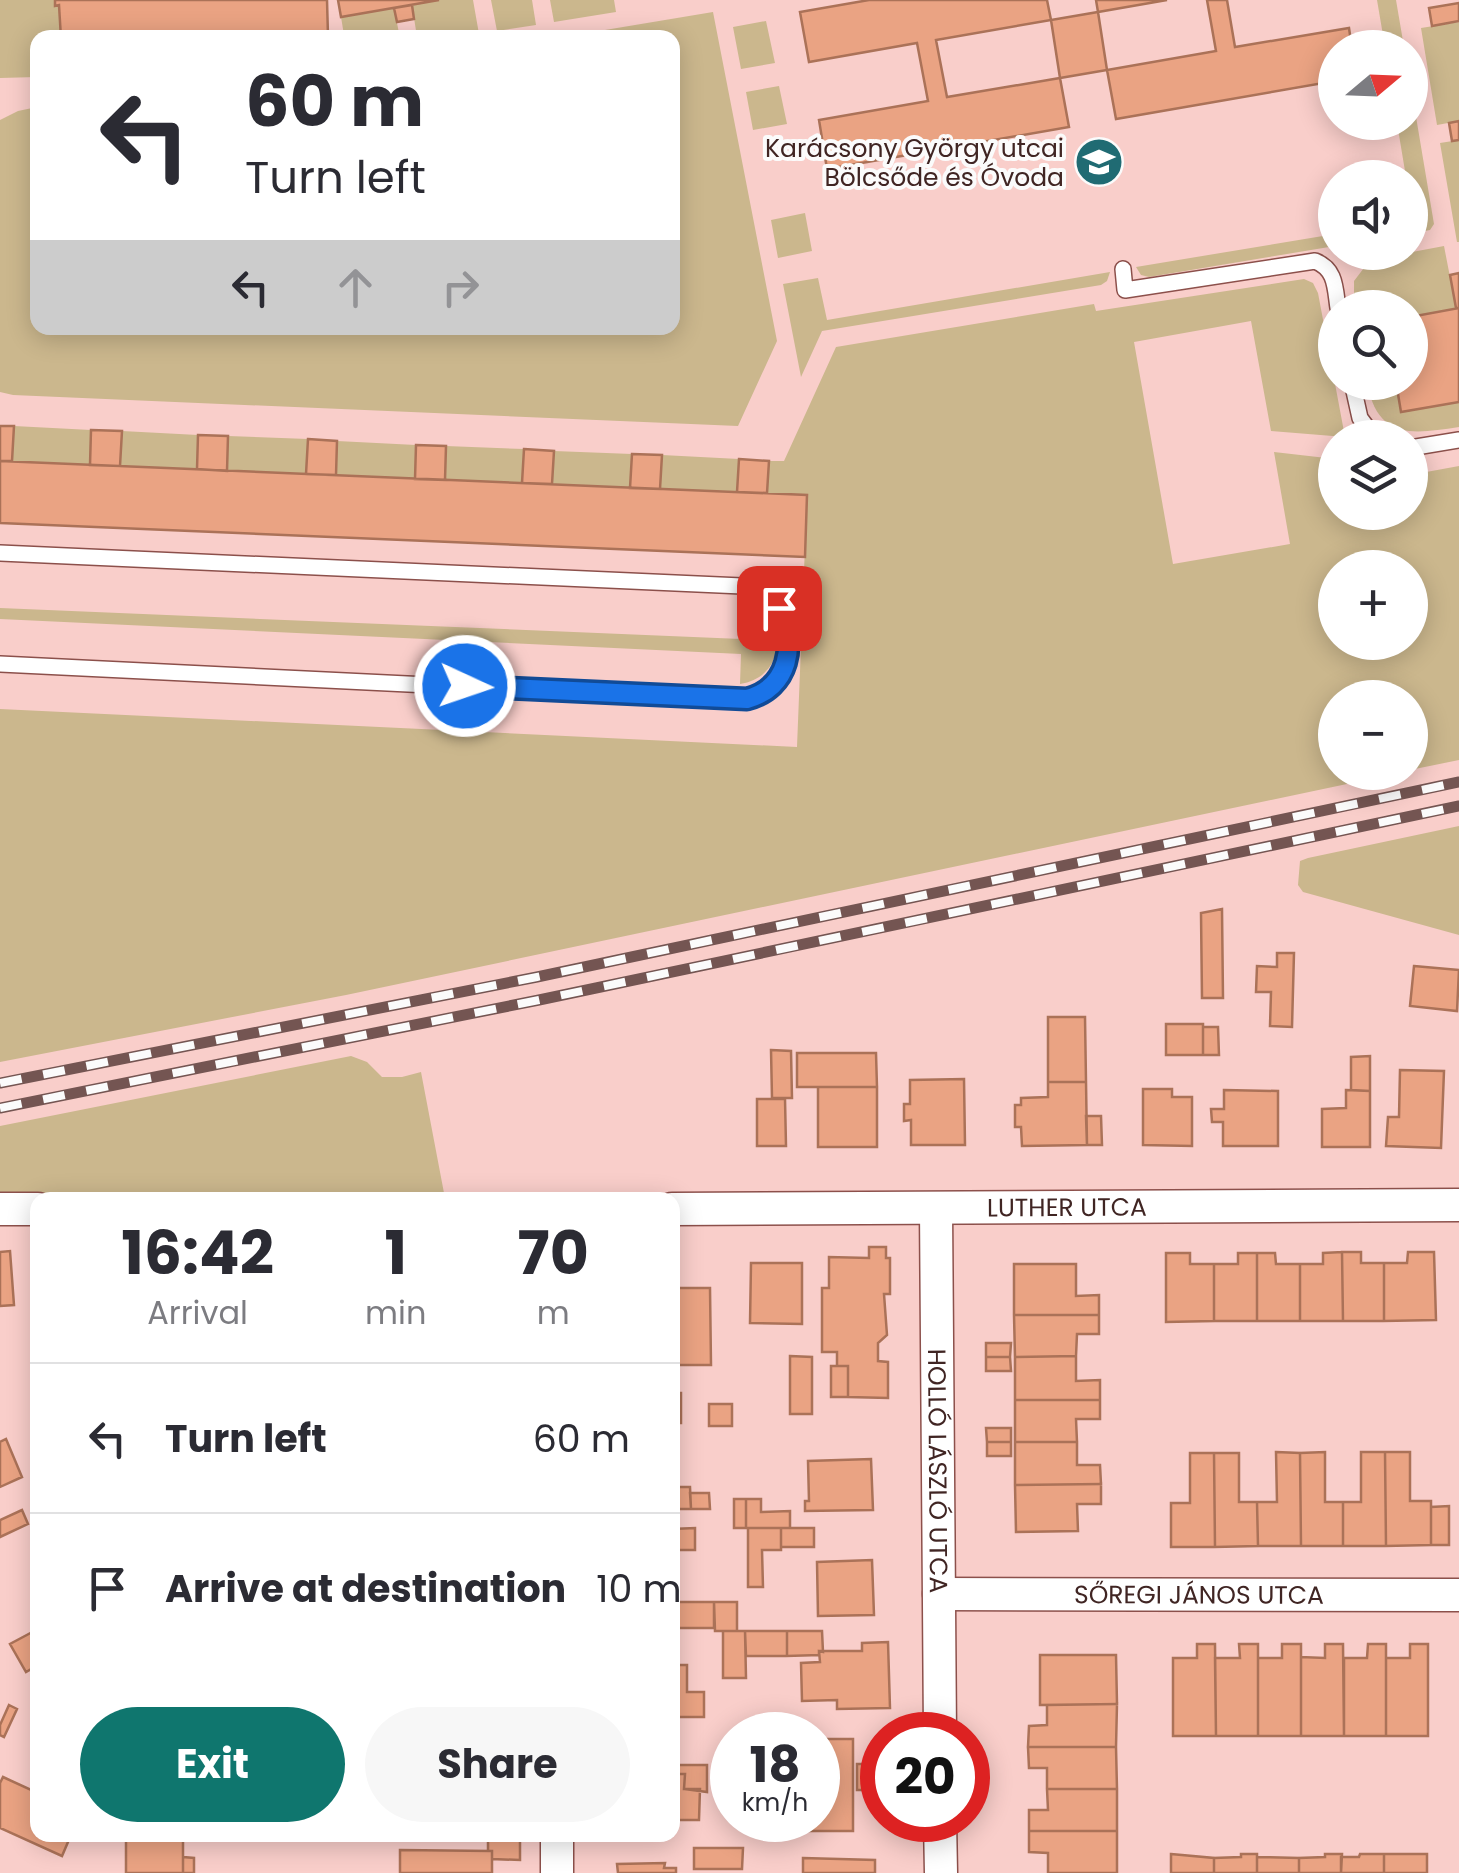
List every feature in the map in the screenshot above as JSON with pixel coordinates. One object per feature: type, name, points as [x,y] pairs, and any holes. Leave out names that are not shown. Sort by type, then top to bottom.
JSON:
[{"type":"street","name":"LUTHER UTCA","points":[[680,1209],[1459,1205]]},
{"type":"street","name":"HOLLÓ LÁSZLÓ UTCA","points":[[936,1209],[940,1712]]},
{"type":"street","points":[[0,1210],[30,1210]]},
{"type":"street","name":"SŐREGI JÁNOS UTCA","points":[[939,1594],[1459,1595]]},
{"type":"street","points":[[556,1873],[557,1842]]},
{"type":"street","points":[[940,1842],[941,1873]]},
{"type":"lane","points":[[1122,269],[1125,290],[1315,261],[1327,267],[1335,290]]},
{"type":"lane","points":[[1428,445],[1459,440]]},
{"type":"lane","points":[[0,553],[742,586],[763,593],[779,608],[788,640],[780,679],[764,692],[736,700],[0,664]]},
{"type":"shaded area","points":[[0,0],[55,0],[55,5],[59,5],[61,30],[30,30],[30,77],[0,78]]},
{"type":"shaded area","points":[[473,0],[478,30],[416,30],[412,5]]},
{"type":"shaded area","points":[[491,0],[532,0],[536,25],[497,30]]},
{"type":"shaded area","points":[[550,0],[614,0],[616,12],[554,22]]},
{"type":"shaded area","points":[[1377,0],[1396,0],[1401,30],[1382,30]]},
{"type":"shaded area","points":[[394,8],[398,30],[343,30],[341,17]]},
{"type":"shaded area","points":[[713,12],[777,341],[738,426],[0,392],[0,120],[30,108],[30,335],[680,335],[680,30],[605,30]]},
{"type":"shaded area","points":[[766,21],[775,63],[741,69],[733,27]]},
{"type":"shaded area","points":[[1459,22],[1459,121],[1437,125],[1428,70],[1428,30],[1421,28]]},
{"type":"shaded area","points":[[779,86],[787,124],[753,130],[746,92]]},
{"type":"shaded area","points":[[1400,140],[1420,140],[1423,160],[1403,160]]},
{"type":"shaded area","points":[[1459,140],[1459,242],[1457,242],[1440,143]]},
{"type":"shaded area","points":[[1428,188],[1434,224],[1428,230]]},
{"type":"shaded area","points":[[805,213],[812,251],[778,258],[771,220]]},
{"type":"shaded area","points":[[1318,237],[1318,249],[1149,277],[1141,275],[1136,267]]},
{"type":"shaded area","points":[[1444,246],[1456,308],[1428,313],[1428,290],[1354,290],[1354,281],[1362,270],[1428,270],[1428,249]]},
{"type":"shaded area","points":[[1110,272],[1101,285],[822,331],[801,377],[783,284],[818,278],[827,320]]},
{"type":"shaded area","points":[[1304,279],[1313,283],[1318,293],[1318,400],[1338,400],[1342,420],[1318,420],[1318,435],[1271,431],[1251,321],[1134,342],[1173,564],[1290,544],[1274,452],[1318,457],[1318,530],[1428,530],[1428,472],[1459,466],[1459,760],[1428,766],[1428,680],[1318,680],[1318,790],[346,995],[0,1062],[0,709],[797,747],[807,496],[767,493],[769,461],[784,461],[836,347],[1094,304],[1096,311]]},
{"type":"shaded area","points":[[1399,400],[1401,412],[1459,402],[1459,427],[1428,431],[1428,420],[1385,420],[1372,402]]},
{"type":"shaded area","points":[[14,426],[91,430],[90,465],[12,461]]},
{"type":"shaded area","points":[[122,431],[198,435],[197,469],[120,466]]},
{"type":"shaded area","points":[[228,436],[308,439],[306,474],[227,471]]},
{"type":"shaded area","points":[[337,441],[416,445],[415,479],[336,475]]},
{"type":"shaded area","points":[[446,446],[524,449],[522,483],[445,480]]},
{"type":"shaded area","points":[[554,451],[632,454],[630,488],[552,484]]},
{"type":"shaded area","points":[[662,455],[739,459],[737,492],[660,489]]},
{"type":"shaded area","points":[[0,608],[741,639],[744,610],[769,624],[776,647],[767,670],[740,684],[741,654],[0,619]]},
{"type":"shaded area","points":[[1459,826],[1459,935],[1303,892],[1298,885],[1300,861],[1308,858]]},
{"type":"shaded area","points":[[351,1056],[367,1062],[382,1077],[421,1072],[444,1192],[0,1193],[0,1126]]},
{"type":"building","points":[[55,0],[327,0],[328,30],[61,30],[59,5],[55,6]]},
{"type":"building","points":[[338,0],[439,0],[341,17]]},
{"type":"building","points":[[869,0],[1047,0],[1051,20],[936,40],[947,97],[1060,78],[1069,127],[827,169],[819,120],[928,101],[917,43],[809,62],[800,12]]},
{"type":"building","points":[[1096,0],[1167,0],[1098,12]]},
{"type":"building","points":[[1207,0],[1227,0],[1235,47],[1318,33],[1318,84],[1116,119],[1107,70],[1216,51]]},
{"type":"building","points":[[1459,3],[1459,21],[1432,26],[1429,8]]},
{"type":"building","points":[[412,5],[414,19],[397,22],[394,8]]},
{"type":"building","points":[[1098,12],[1107,70],[1060,78],[1051,20]]},
{"type":"building","points":[[1459,121],[1459,140],[1452,141],[1449,123]]},
{"type":"building","points":[[1459,273],[1459,308],[1456,308],[1450,275]]},
{"type":"building","points":[[1459,308],[1459,402],[1401,412],[1399,400],[1428,400],[1428,314]]},
{"type":"building","points":[[0,426],[14,426],[12,461],[0,461]]},
{"type":"building","points":[[91,430],[122,431],[120,466],[90,465]]},
{"type":"building","points":[[198,435],[228,436],[227,471],[197,469]]},
{"type":"building","points":[[308,439],[337,441],[336,475],[306,474]]},
{"type":"building","points":[[416,445],[446,446],[445,480],[415,479]]},
{"type":"building","points":[[524,449],[554,451],[552,484],[522,483]]},
{"type":"building","points":[[632,454],[662,455],[660,489],[630,488]]},
{"type":"building","points":[[739,459],[769,461],[767,493],[737,492]]},
{"type":"building","points":[[0,461],[807,495],[805,557],[0,523]]},
{"type":"building","points":[[1222,909],[1223,998],[1202,998],[1201,913]]},
{"type":"building","points":[[1277,953],[1294,953],[1292,1027],[1270,1026],[1271,992],[1256,992],[1257,966],[1277,967]]},
{"type":"building","points":[[1414,966],[1459,970],[1457,1011],[1410,1006]]},
{"type":"building","points":[[1048,1017],[1085,1017],[1086,1082],[1048,1082]]},
{"type":"building","points":[[1166,1024],[1203,1024],[1203,1055],[1166,1055]]},
{"type":"building","points":[[1203,1027],[1218,1027],[1219,1055],[1203,1055]]},
{"type":"building","points":[[771,1050],[791,1051],[792,1098],[772,1098]]},
{"type":"building","points":[[797,1053],[876,1053],[877,1087],[797,1087]]},
{"type":"building","points":[[1370,1056],[1370,1091],[1351,1090],[1351,1057]]},
{"type":"building","points":[[1400,1070],[1444,1071],[1441,1148],[1386,1146],[1388,1117],[1399,1117]]},
{"type":"building","points":[[964,1079],[965,1145],[911,1145],[911,1120],[904,1121],[904,1104],[910,1104],[910,1080]]},
{"type":"building","points":[[1048,1082],[1086,1082],[1087,1145],[1022,1146],[1021,1127],[1015,1127],[1015,1105],[1021,1105],[1021,1098],[1048,1097]]},
{"type":"building","points":[[818,1087],[877,1087],[877,1147],[818,1147]]},
{"type":"building","points":[[1143,1089],[1172,1089],[1172,1097],[1192,1097],[1192,1146],[1143,1145]]},
{"type":"building","points":[[1224,1090],[1278,1091],[1278,1146],[1223,1146],[1223,1122],[1212,1122],[1211,1109],[1224,1109]]},
{"type":"building","points":[[1346,1090],[1370,1091],[1370,1147],[1322,1147],[1322,1109],[1346,1108]]},
{"type":"building","points":[[757,1099],[785,1099],[786,1146],[757,1146]]},
{"type":"building","points":[[1086,1116],[1101,1116],[1102,1145],[1087,1145]]},
{"type":"building","points":[[869,1247],[886,1247],[886,1258],[890,1258],[890,1294],[884,1294],[887,1335],[878,1343],[878,1361],[888,1362],[888,1398],[848,1397],[848,1366],[837,1366],[837,1352],[822,1352],[822,1288],[829,1288],[829,1257],[869,1258]]},
{"type":"building","points":[[10,1251],[14,1305],[0,1306],[0,1252]]},
{"type":"building","points":[[1342,1252],[1361,1252],[1361,1263],[1384,1263],[1384,1321],[1343,1321]]},
{"type":"building","points":[[1342,1252],[1343,1321],[1300,1321],[1300,1264],[1323,1264],[1323,1253]]},
{"type":"building","points":[[1408,1252],[1434,1252],[1436,1320],[1384,1321],[1384,1263],[1407,1263]]},
{"type":"building","points":[[1166,1253],[1190,1253],[1190,1264],[1214,1264],[1214,1321],[1166,1322]]},
{"type":"building","points":[[1238,1253],[1257,1253],[1257,1321],[1214,1321],[1214,1264],[1238,1264]]},
{"type":"building","points":[[1257,1253],[1275,1253],[1276,1264],[1300,1264],[1300,1321],[1257,1321]]},
{"type":"building","points":[[751,1263],[802,1263],[802,1324],[750,1323]]},
{"type":"building","points":[[1014,1264],[1076,1264],[1076,1296],[1099,1295],[1099,1315],[1014,1315]]},
{"type":"building","points":[[680,1288],[710,1288],[711,1365],[680,1365]]},
{"type":"building","points":[[1014,1315],[1099,1315],[1099,1334],[1077,1334],[1076,1356],[1015,1357]]},
{"type":"building","points":[[986,1343],[1011,1343],[1010,1357],[986,1357]]},
{"type":"building","points":[[790,1356],[812,1357],[812,1414],[790,1414]]},
{"type":"building","points":[[1076,1356],[1076,1381],[1100,1380],[1100,1400],[1015,1400],[1015,1357]]},
{"type":"building","points":[[986,1357],[1010,1357],[1011,1371],[986,1371]]},
{"type":"building","points":[[831,1366],[848,1366],[848,1397],[831,1397]]},
{"type":"building","points":[[1015,1400],[1100,1400],[1100,1419],[1076,1419],[1077,1442],[1015,1442]]},
{"type":"building","points":[[709,1404],[732,1404],[732,1426],[709,1426]]},
{"type":"building","points":[[986,1428],[1011,1428],[1011,1442],[987,1442]]},
{"type":"building","points":[[6,1439],[22,1477],[0,1487],[0,1442]]},
{"type":"building","points":[[987,1442],[1011,1442],[1011,1456],[987,1456]]},
{"type":"building","points":[[1015,1442],[1077,1442],[1077,1465],[1100,1465],[1101,1484],[1015,1485]]},
{"type":"building","points":[[1276,1452],[1300,1453],[1301,1546],[1258,1546],[1257,1502],[1277,1502]]},
{"type":"building","points":[[1325,1452],[1325,1502],[1343,1502],[1343,1546],[1301,1546],[1300,1453]]},
{"type":"building","points":[[1361,1452],[1385,1452],[1386,1546],[1343,1546],[1343,1502],[1361,1502]]},
{"type":"building","points":[[1385,1452],[1410,1452],[1410,1501],[1431,1501],[1431,1545],[1386,1546]]},
{"type":"building","points":[[1190,1453],[1214,1453],[1215,1547],[1171,1547],[1171,1503],[1190,1503]]},
{"type":"building","points":[[1214,1453],[1239,1453],[1239,1502],[1257,1502],[1258,1546],[1215,1547]]},
{"type":"building","points":[[871,1459],[873,1510],[805,1511],[805,1501],[809,1501],[808,1461]]},
{"type":"building","points":[[1101,1484],[1101,1504],[1077,1504],[1078,1531],[1016,1532],[1015,1485]]},
{"type":"building","points":[[680,1487],[690,1487],[691,1509],[680,1509]]},
{"type":"building","points":[[690,1493],[709,1493],[710,1509],[691,1509]]},
{"type":"building","points":[[734,1499],[746,1499],[746,1528],[734,1528]]},
{"type":"building","points":[[746,1499],[761,1499],[761,1512],[790,1511],[790,1528],[746,1528]]},
{"type":"building","points":[[1449,1506],[1449,1545],[1431,1545],[1431,1507]]},
{"type":"building","points":[[22,1510],[28,1524],[0,1537],[0,1520]]},
{"type":"building","points":[[695,1528],[695,1550],[680,1550],[680,1529]]},
{"type":"building","points":[[748,1528],[781,1528],[781,1550],[762,1550],[763,1587],[748,1587]]},
{"type":"building","points":[[781,1528],[814,1528],[814,1547],[781,1547]]},
{"type":"building","points":[[872,1560],[874,1615],[818,1616],[817,1562]]},
{"type":"building","points":[[680,1602],[714,1602],[714,1628],[680,1628]]},
{"type":"building","points":[[714,1602],[737,1602],[737,1631],[715,1631]]},
{"type":"building","points":[[723,1631],[745,1631],[746,1678],[723,1678]]},
{"type":"building","points":[[745,1631],[787,1631],[787,1656],[746,1656]]},
{"type":"building","points":[[787,1631],[822,1631],[823,1652],[787,1656]]},
{"type":"building","points":[[30,1633],[30,1670],[26,1672],[10,1644]]},
{"type":"building","points":[[888,1642],[890,1708],[837,1709],[837,1700],[802,1701],[801,1663],[820,1662],[819,1651],[862,1651],[862,1643]]},
{"type":"building","points":[[1197,1644],[1215,1644],[1216,1736],[1173,1736],[1173,1658],[1197,1658]]},
{"type":"building","points":[[1239,1644],[1258,1644],[1258,1736],[1216,1736],[1215,1658],[1240,1658]]},
{"type":"building","points":[[1282,1644],[1301,1644],[1301,1736],[1258,1736],[1258,1658],[1282,1658]]},
{"type":"building","points":[[1325,1644],[1343,1644],[1344,1736],[1301,1736],[1301,1657],[1325,1658]]},
{"type":"building","points":[[1368,1644],[1386,1644],[1386,1736],[1344,1736],[1344,1658],[1367,1658]]},
{"type":"building","points":[[1410,1644],[1428,1644],[1428,1736],[1386,1736],[1386,1658],[1410,1658]]},
{"type":"building","points":[[1040,1655],[1116,1655],[1117,1704],[1040,1705]]},
{"type":"building","points":[[680,1665],[687,1665],[687,1692],[704,1692],[704,1717],[680,1717]]},
{"type":"building","points":[[1117,1704],[1116,1747],[1028,1747],[1029,1726],[1047,1725],[1047,1705]]},
{"type":"building","points":[[9,1705],[17,1709],[4,1737],[0,1735],[0,1725]]},
{"type":"building","points":[[840,1739],[853,1739],[853,1831],[840,1831]]},
{"type":"building","points":[[1028,1747],[1116,1747],[1117,1789],[1047,1789],[1047,1768],[1029,1768]]},
{"type":"building","points":[[857,1764],[860,1764],[860,1790]]},
{"type":"building","points":[[680,1765],[707,1765],[707,1792],[684,1789],[685,1774],[680,1774]]},
{"type":"building","points":[[680,1774],[685,1774],[684,1789],[700,1789],[699,1820],[680,1820]]},
{"type":"building","points":[[3,1777],[30,1789],[30,1842],[0,1828]]},
{"type":"building","points":[[1047,1789],[1117,1789],[1117,1831],[1029,1831],[1029,1810],[1048,1810]]},
{"type":"building","points":[[1029,1831],[1117,1831],[1117,1873],[1048,1873],[1048,1853],[1029,1852]]},
{"type":"building","points":[[31,1842],[68,1842],[62,1856]]},
{"type":"building","points":[[126,1842],[183,1842],[183,1873],[126,1873]]},
{"type":"building","points":[[488,1842],[520,1842],[520,1860],[492,1859],[492,1851],[488,1851]]},
{"type":"building","points":[[694,1848],[743,1848],[742,1869],[694,1869]]},
{"type":"building","points":[[400,1850],[492,1851],[492,1873],[400,1873]]},
{"type":"building","points":[[1171,1854],[1214,1858],[1214,1873],[1171,1873]]},
{"type":"building","points":[[1257,1854],[1257,1873],[1214,1873],[1214,1858]]},
{"type":"building","points":[[1342,1854],[1341,1873],[1299,1873],[1299,1858]]},
{"type":"building","points":[[1384,1854],[1384,1873],[1341,1873],[1341,1857]]},
{"type":"building","points":[[1384,1854],[1427,1854],[1427,1873],[1384,1873]]},
{"type":"building","points":[[183,1857],[194,1858],[194,1873],[183,1873]]},
{"type":"building","points":[[1257,1857],[1299,1858],[1299,1873],[1257,1873]]},
{"type":"building","points":[[803,1858],[875,1860],[875,1873],[803,1873]]},
{"type":"building","points":[[665,1863],[664,1868],[676,1868],[676,1873],[618,1873],[617,1864]]},
{"type":"railway","points":[[0,1083],[537,977],[1459,782]]},
{"type":"railway","points":[[0,1108],[539,1000],[1459,806]]},
{"type":"place","name":"Karácsony György utcai Bölcsőde és Óvoda","points":[[1099,162]]},
{"type":"route","points":[[465,686],[747,699],[772,686],[784,668],[788,640],[779,608]]}]
